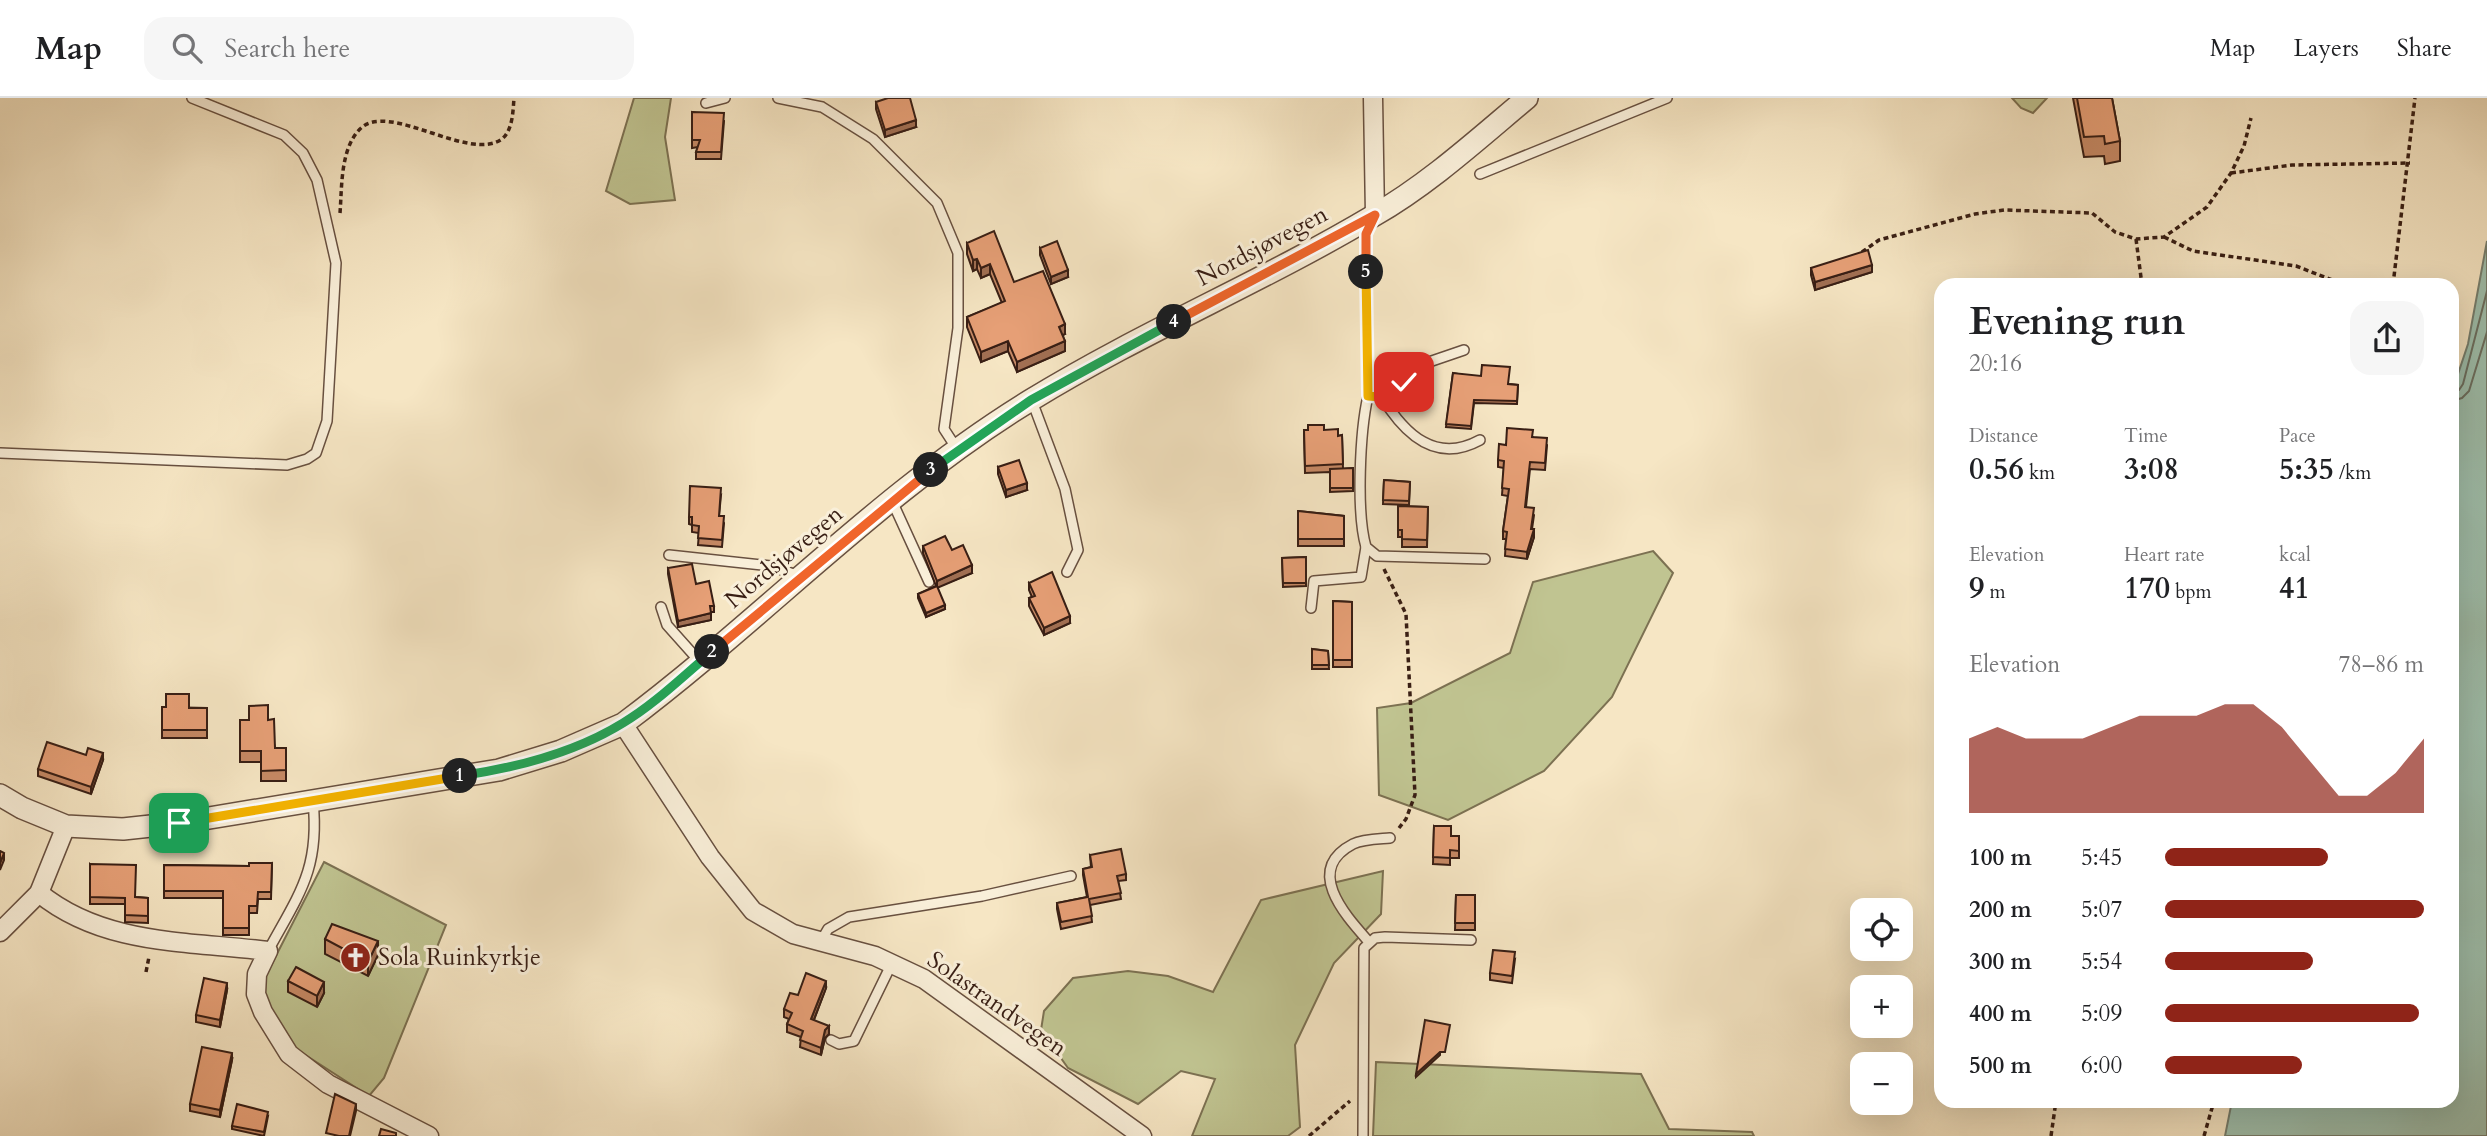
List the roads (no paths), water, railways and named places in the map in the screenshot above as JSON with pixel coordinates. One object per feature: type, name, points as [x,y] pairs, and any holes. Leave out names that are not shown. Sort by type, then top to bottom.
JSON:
[{"type":"street","points":[[1373,98],[1375,215]]},
{"type":"street","name":"Nordsjøvegen","points":[[0,796],[66,826],[123,829],[179,823],[499,770],[561,751],[623,724],[957,449],[1031,400],[1375,215],[1436,173],[1527,98]]},
{"type":"street","name":"Solastrandvegen","points":[[623,724],[734,891],[772,925],[821,943],[892,963],[958,1001],[1142,1136]]},
{"type":"street","points":[[0,932],[39,893],[66,826]]},
{"type":"street","points":[[39,893],[60,910],[125,935],[152,941],[268,950],[257,974],[256,994],[263,1013],[289,1054],[328,1084],[429,1136]]},
{"type":"lane","points":[[0,453],[287,465],[307,460],[321,446],[327,421],[336,277],[317,180],[303,153],[284,135],[192,98]]},
{"type":"lane","points":[[706,103],[724,98]]},
{"type":"lane","points":[[778,98],[822,107],[873,139],[937,203],[958,253],[958,328],[944,429],[957,449]]},
{"type":"lane","points":[[1480,174],[1667,98]]},
{"type":"lane","points":[[1311,608],[1314,581],[1362,576],[1366,547],[1362,477],[1364,418],[1368,396],[1366,234],[1375,215]]},
{"type":"lane","points":[[1368,396],[1382,397],[1426,363],[1464,350]]},
{"type":"lane","points":[[1382,397],[1405,427],[1436,448],[1463,449],[1480,440]]},
{"type":"lane","points":[[1031,400],[1065,489],[1073,526],[1078,550],[1067,572]]},
{"type":"lane","points":[[892,500],[929,582]]},
{"type":"lane","points":[[1366,547],[1377,556],[1485,559]]},
{"type":"lane","points":[[670,555],[771,566],[801,577]]},
{"type":"lane","points":[[661,607],[667,625],[700,662]]},
{"type":"lane","points":[[268,950],[311,869],[315,850],[313,800]]},
{"type":"lane","points":[[1369,942],[1338,903],[1330,888],[1329,876],[1344,850],[1355,843],[1390,838]]},
{"type":"lane","points":[[821,943],[828,929],[849,917],[982,896],[1071,876]]},
{"type":"lane","points":[[1369,942],[1385,937],[1471,940]]},
{"type":"lane","points":[[1363,1136],[1362,961],[1369,942]]},
{"type":"lane","points":[[831,1040],[839,1044],[854,1041],[892,963]]},
{"type":"water","points":[[2487,241],[2487,1136],[2225,1136],[2231,1108],[2459,1108],[2459,371],[2468,344]]},
{"type":"place","name":"Sola Ruinkyrkje","points":[[355,957]]}]
